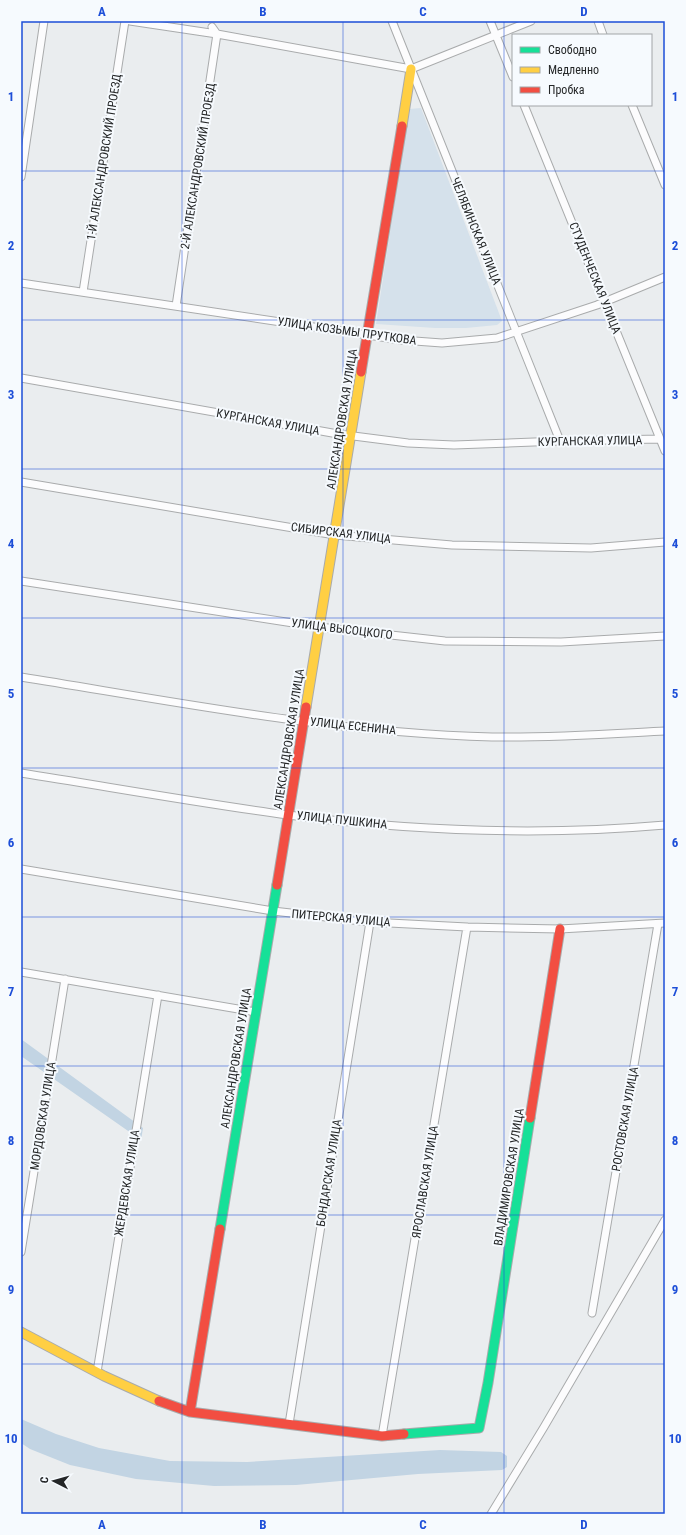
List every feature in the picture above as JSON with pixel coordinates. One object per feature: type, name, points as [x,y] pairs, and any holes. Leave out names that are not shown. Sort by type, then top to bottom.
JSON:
[{"type":"street","points":[[21,177],[44,21]]},
{"type":"street","name":"1-Й АЛЕКСАНДРОВСКИЙ ПРОЕЗД","points":[[83,292],[125,21]]},
{"type":"street","points":[[130,21],[217,34],[411,69],[531,21]]},
{"type":"street","name":"ЧЕЛЯБИНСКАЯ УЛИЦА","points":[[392,21],[560,441]]},
{"type":"street","points":[[490,21],[512,75]]},
{"type":"street","points":[[598,21],[603,34]]},
{"type":"street","points":[[212,27],[217,34]]},
{"type":"street","name":"2-Й АЛЕКСАНДРОВСКИЙ ПРОЕЗД","points":[[176,306],[217,34]]},
{"type":"street","name":"АЛЕКСАНДРОВСКАЯ УЛИЦА","points":[[190,1412],[411,69]]},
{"type":"street","name":"СТУДЕНЧЕСКАЯ УЛИЦА","points":[[524,106],[665,451]]},
{"type":"street","points":[[632,106],[665,186]]},
{"type":"street","name":"УЛИЦА КОЗЬМЫ ПРУТКОВА","points":[[21,283],[401,340],[442,343],[497,338],[605,302],[665,277]]},
{"type":"street","name":"КУРГАНСКАЯ УЛИЦА","points":[[21,378],[351,436],[408,443],[454,445],[660,439]]},
{"type":"street","name":"СИБИРСКАЯ УЛИЦА","points":[[21,482],[335,535],[452,545],[591,548],[665,542]]},
{"type":"street","name":"УЛИЦА ВЫСОЦКОГО","points":[[21,581],[319,627],[445,641],[561,642],[665,636]]},
{"type":"street","name":"УЛИЦА ЕСЕНИНА","points":[[21,677],[304,721],[423,733],[493,737],[563,736],[665,730]]},
{"type":"street","name":"УЛИЦА ПУШКИНА","points":[[21,773],[288,815],[425,828],[485,831],[579,831],[665,826]]},
{"type":"street","name":"ПИТЕРСКАЯ УЛИЦА","points":[[21,869],[273,911],[370,922],[467,927],[560,929],[662,924]]},
{"type":"street","name":"БОНДАРСКАЯ УЛИЦА","points":[[289,1424],[370,922]]},
{"type":"street","name":"РОСТОВСКАЯ УЛИЦА","points":[[592,1313],[662,924]]},
{"type":"street","name":"ЯРОСЛАВСКАЯ УЛИЦА","points":[[382,1436],[467,927]]},
{"type":"street","name":"ВЛАДИМИРОВСКАЯ УЛИЦА","points":[[382,1436],[479,1428],[560,929]]},
{"type":"street","points":[[21,972],[256,1012]]},
{"type":"street","name":"МОРДОВСКАЯ УЛИЦА","points":[[21,1252],[65,979]]},
{"type":"street","name":"ЖЕРДЕВСКАЯ УЛИЦА","points":[[97,1372],[158,995]]},
{"type":"street","points":[[491,1514],[665,1220]]},
{"type":"street","points":[[21,1332],[97,1372],[166,1404],[190,1412],[382,1436]]},
{"type":"shaded area","points":[[421,108],[502,321],[497,325],[466,328],[435,328],[376,324],[409,109]]},
{"type":"shaded area","points":[[21,1039],[143,1128],[141,1140],[21,1056]]},
{"type":"shaded area","points":[[21,1419],[56,1434],[99,1448],[170,1461],[247,1462],[440,1450],[501,1452],[507,1456],[507,1467],[502,1470],[418,1474],[296,1485],[214,1486],[136,1479],[70,1465],[30,1449],[21,1443]]},
{"type":"traffic: fast","points":[[220,1229],[277,885]]},
{"type":"traffic: fast","points":[[404,1434],[479,1428],[488,1383],[530,1118]]},
{"type":"traffic: slow","points":[[402,126],[411,69]]},
{"type":"traffic: slow","points":[[306,707],[361,372]]},
{"type":"traffic: slow","points":[[21,1332],[104,1376],[159,1401]]},
{"type":"traffic: jam","points":[[361,372],[402,126]]},
{"type":"traffic: jam","points":[[277,885],[306,707]]},
{"type":"traffic: jam","points":[[530,1118],[560,929]]},
{"type":"traffic: jam","points":[[190,1412],[220,1229]]},
{"type":"traffic: jam","points":[[159,1401],[190,1412],[382,1436],[404,1434]]}]
